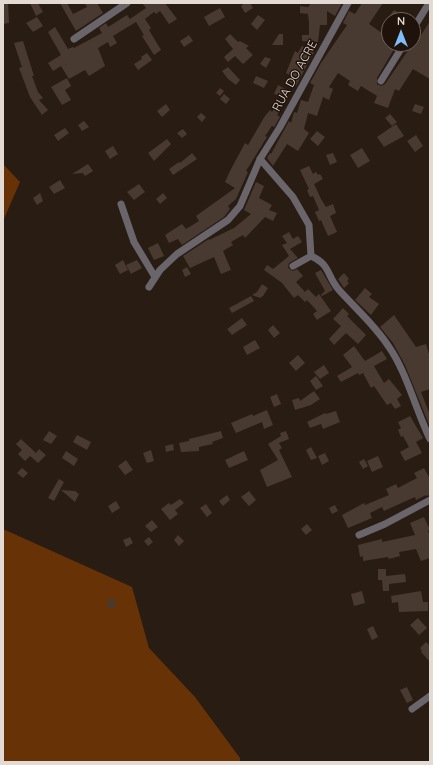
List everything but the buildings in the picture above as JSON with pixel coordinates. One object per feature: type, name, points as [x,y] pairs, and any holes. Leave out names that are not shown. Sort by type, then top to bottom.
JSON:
[{"type":"street","points":[[74,39],[127,3]]},
{"type":"street","name":"RUA DO ACRE","points":[[149,287],[165,265],[183,249],[228,220],[240,206],[260,159],[280,127],[348,3]]},
{"type":"street","points":[[421,16],[429,3]]},
{"type":"street","points":[[381,80],[399,52]]},
{"type":"street","points":[[260,159],[293,198],[309,225],[311,256]]},
{"type":"street","points":[[121,204],[134,242],[155,277]]},
{"type":"street","points":[[293,266],[311,256]]},
{"type":"street","points":[[311,256],[320,260],[327,267],[332,280],[357,310],[371,322],[389,347],[401,368],[430,439]]},
{"type":"street","points":[[360,535],[428,501],[430,510]]},
{"type":"street","points":[[412,709],[430,696]]},
{"type":"shaded area","points":[[3,164],[20,182],[3,221]]},
{"type":"shaded area","points":[[3,529],[132,587],[149,648],[195,697],[240,758],[240,762],[3,762]]}]
